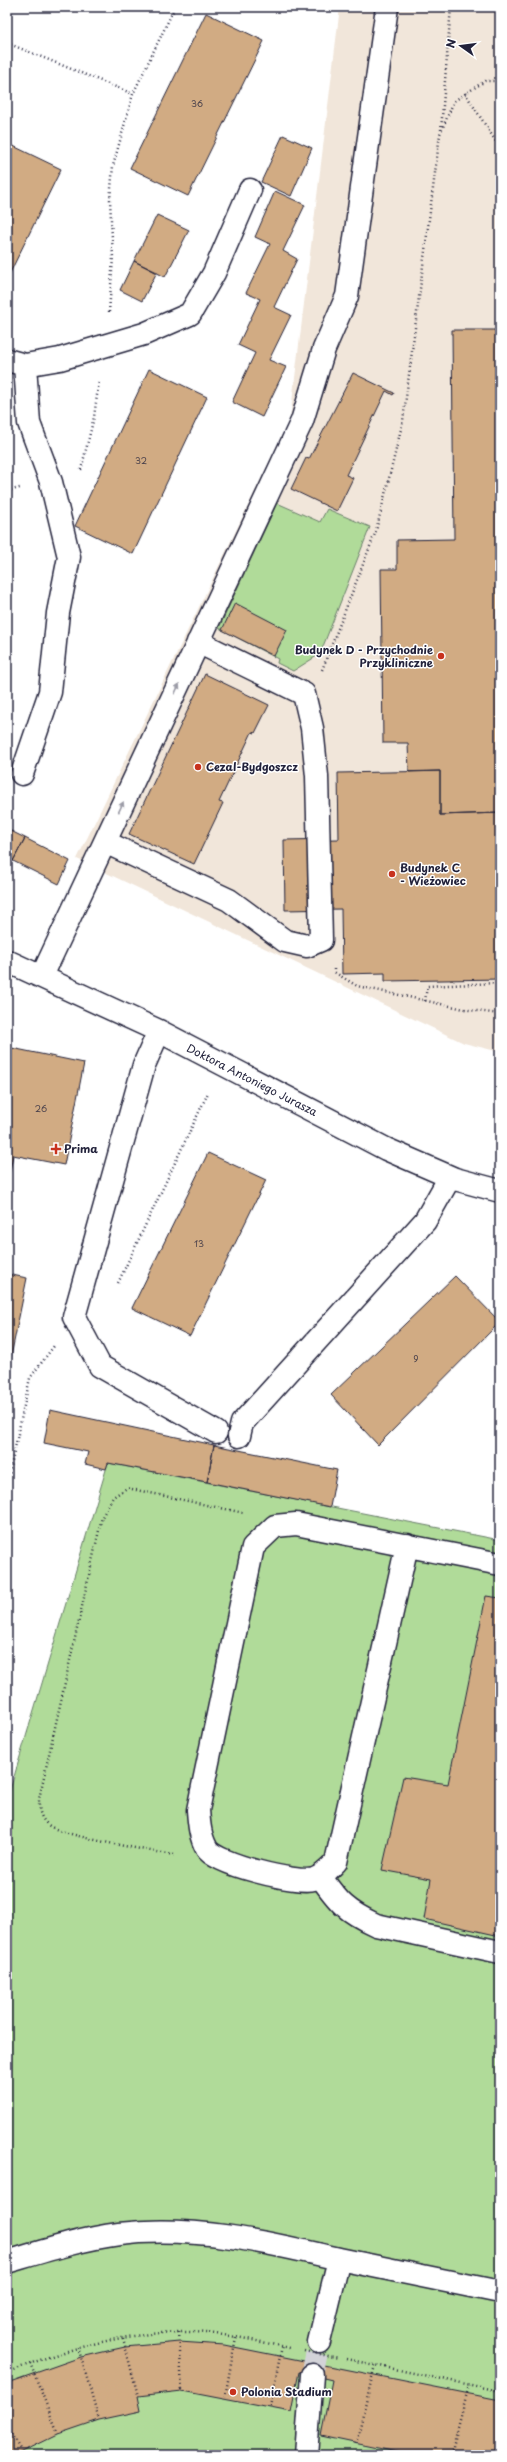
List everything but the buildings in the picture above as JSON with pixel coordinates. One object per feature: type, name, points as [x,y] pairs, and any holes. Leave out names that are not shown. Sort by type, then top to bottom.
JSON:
[{"type":"street","points":[[42,976],[302,421],[324,349],[347,296],[387,7]]},
{"type":"street","points":[[22,774],[50,692],[58,613],[69,557],[51,482],[29,423],[16,362],[60,359],[144,334],[190,314],[214,273],[250,190]]},
{"type":"street","points":[[105,842],[229,900],[285,941],[307,946],[321,940],[317,776],[312,728],[304,694],[198,642]]},
{"type":"street","name":"Doktora Antoniego Jurasza","points":[[7,961],[159,1031],[386,1149],[450,1177],[500,1190]]},
{"type":"street","points":[[159,1031],[144,1065],[74,1318],[100,1366],[216,1432]]},
{"type":"street","points":[[239,1436],[242,1423],[425,1221],[450,1177]]},
{"type":"street","points":[[407,1545],[336,1862],[320,1876],[313,1879],[297,1879],[227,1863],[216,1858],[207,1850],[200,1834],[198,1810],[253,1547],[275,1526],[296,1524],[407,1545],[500,1564]]},
{"type":"street","points":[[320,1876],[339,1903],[359,1917],[376,1925],[500,1952]]},
{"type":"street","points":[[7,2262],[57,2247],[120,2234],[184,2232],[254,2239],[339,2259],[500,2292]]},
{"type":"street","points":[[312,2346],[339,2259]]},
{"type":"street","points":[[306,2455],[312,2375]]},
{"type":"path","points":[[7,43],[133,94],[175,7]]},
{"type":"path","points":[[304,694],[325,665],[378,524],[403,421],[440,134],[451,7]]},
{"type":"path","points":[[440,134],[454,101],[485,81],[500,81]]},
{"type":"path","points":[[465,94],[500,148]]},
{"type":"path","points":[[334,965],[334,972],[357,986],[425,1001],[498,1014],[497,981],[427,986],[425,1001]]},
{"type":"path","points":[[116,1288],[210,1087]]},
{"type":"path","points":[[7,1485],[30,1378],[74,1318]]},
{"type":"path","points":[[179,1856],[66,1833],[47,1825],[39,1813],[39,1799],[102,1517],[114,1497],[127,1488],[296,1524]]},
{"type":"path","points":[[179,2332],[182,2391]]},
{"type":"path","points":[[7,2373],[30,2363],[78,2347],[123,2338],[179,2332],[236,2337],[282,2346],[312,2346],[339,2358],[500,2391]]},
{"type":"path","points":[[225,2397],[236,2337]]},
{"type":"path","points":[[123,2338],[138,2396]]},
{"type":"path","points":[[270,2407],[282,2346]]},
{"type":"path","points":[[78,2347],[99,2420]]},
{"type":"path","points":[[30,2363],[58,2434]]},
{"type":"path","points":[[356,2444],[375,2365]]},
{"type":"path","points":[[450,2455],[469,2385]]},
{"type":"path","points":[[7,2427],[21,2451]]},
{"type":"shaded area","points":[[340,7],[500,7],[500,1052],[464,1043],[77,859],[290,419]]},
{"type":"green space","points":[[277,503],[320,522],[327,509],[370,527],[320,654],[293,671],[277,663],[278,659],[219,628]]},
{"type":"green space","points":[[108,1463],[500,1540],[500,2455],[7,2455],[7,1800]]},
{"type":"tunnel","points":[[312,2375],[319,2342]]},
{"type":"place","name":"Budynek D - Przychodnie Przykliniczne","points":[[441,656]]},
{"type":"place","name":"Cezal-Bydgoszcz","points":[[198,767]]},
{"type":"place","name":"Budynek C - Wieżowiec","points":[[392,874]]},
{"type":"place","name":"Prima","points":[[56,1149]]},
{"type":"place","name":"Polonia Stadium","points":[[233,2392]]}]
